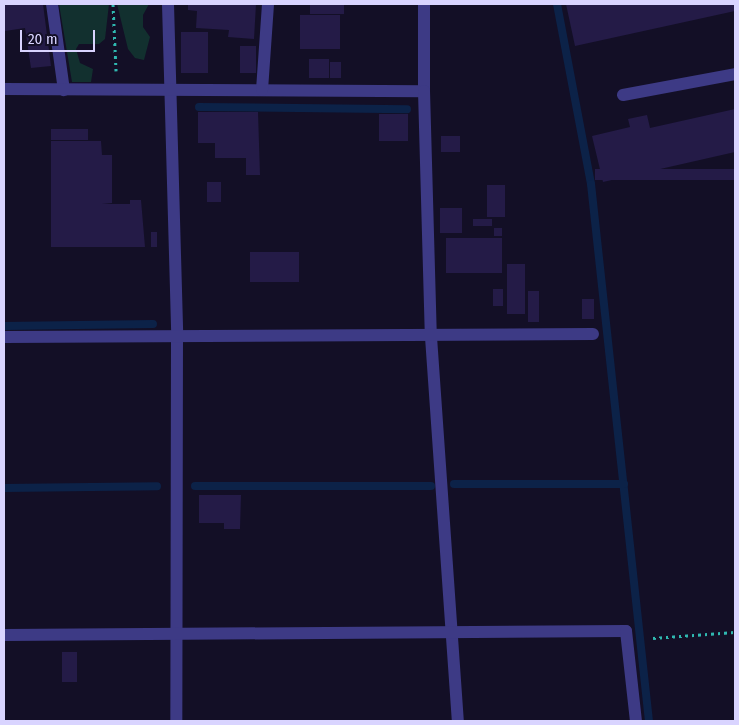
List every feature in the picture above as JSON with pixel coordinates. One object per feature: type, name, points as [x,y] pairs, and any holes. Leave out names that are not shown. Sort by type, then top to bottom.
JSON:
[{"type":"street","points":[[52,4],[64,90]]},
{"type":"street","points":[[168,4],[177,336],[176,721]]},
{"type":"street","points":[[262,90],[268,4]]},
{"type":"street","points":[[424,4],[424,91],[431,337],[458,721]]},
{"type":"street","points":[[623,95],[735,74]]},
{"type":"street","points":[[4,88],[64,90],[424,91]]},
{"type":"street","points":[[4,337],[431,337],[593,334]]},
{"type":"street","points":[[4,635],[626,631],[636,721]]},
{"type":"path","points":[[113,4],[116,90]]},
{"type":"path","points":[[652,638],[735,632]]},
{"type":"green space","points":[[59,4],[109,4],[105,39],[99,44],[79,44],[76,49],[80,63],[93,69],[91,82],[72,82]]},
{"type":"green space","points":[[117,4],[149,4],[143,15],[143,27],[150,37],[144,60],[135,58],[128,49]]},
{"type":"building","points":[[4,4],[43,4],[51,66],[31,68],[25,28],[5,31]]},
{"type":"building","points":[[188,4],[256,4],[254,39],[228,37],[229,30],[196,28],[197,11],[188,10]]},
{"type":"building","points":[[310,4],[344,4],[344,14],[310,14]]},
{"type":"building","points":[[566,4],[735,4],[735,11],[575,46]]},
{"type":"building","points":[[300,15],[340,15],[340,49],[300,49]]},
{"type":"building","points":[[181,32],[208,32],[208,73],[181,73]]},
{"type":"building","points":[[240,46],[256,46],[256,73],[240,73]]},
{"type":"building","points":[[309,59],[329,59],[329,78],[309,78]]},
{"type":"building","points":[[330,62],[341,62],[341,78],[330,78]]},
{"type":"building","points":[[735,109],[735,152],[603,182],[592,136],[630,127],[628,119],[647,115],[650,128]]},
{"type":"building","points":[[198,112],[258,112],[260,175],[246,175],[246,158],[215,158],[215,143],[198,143]]},
{"type":"building","points":[[379,114],[408,114],[408,141],[379,141]]},
{"type":"building","points":[[51,129],[88,129],[88,140],[51,140]]},
{"type":"building","points":[[441,136],[460,136],[460,152],[441,152]]},
{"type":"building","points":[[51,141],[101,141],[102,155],[112,155],[112,203],[102,204],[130,204],[130,200],[141,200],[145,247],[51,247]]},
{"type":"building","points":[[595,169],[735,169],[735,180],[595,180]]},
{"type":"building","points":[[207,182],[221,182],[221,202],[207,202]]},
{"type":"building","points":[[487,185],[505,185],[505,217],[487,217]]},
{"type":"building","points":[[440,208],[462,208],[462,233],[440,233]]},
{"type":"building","points":[[473,219],[492,219],[492,226],[473,226]]},
{"type":"building","points":[[494,228],[502,228],[502,236],[494,236]]},
{"type":"building","points":[[151,232],[157,232],[157,247],[151,247]]},
{"type":"building","points":[[446,238],[502,238],[502,273],[446,273]]},
{"type":"building","points":[[250,252],[299,252],[299,282],[250,282]]},
{"type":"building","points":[[507,264],[525,264],[525,314],[507,314]]},
{"type":"building","points":[[493,289],[503,289],[503,306],[493,306]]},
{"type":"building","points":[[528,291],[539,291],[539,322],[528,322]]},
{"type":"building","points":[[582,299],[594,299],[594,319],[582,319]]},
{"type":"building","points":[[199,495],[241,495],[240,529],[224,529],[224,523],[199,523]]},
{"type":"building","points":[[62,652],[77,652],[77,682],[62,682]]},
{"type":"waterway","points":[[557,4],[591,184],[649,721]]},
{"type":"waterway","points":[[199,107],[407,109]]},
{"type":"waterway","points":[[4,326],[153,324]]},
{"type":"waterway","points":[[454,484],[624,484]]},
{"type":"waterway","points":[[4,488],[157,486]]},
{"type":"waterway","points":[[195,486],[431,486]]}]
